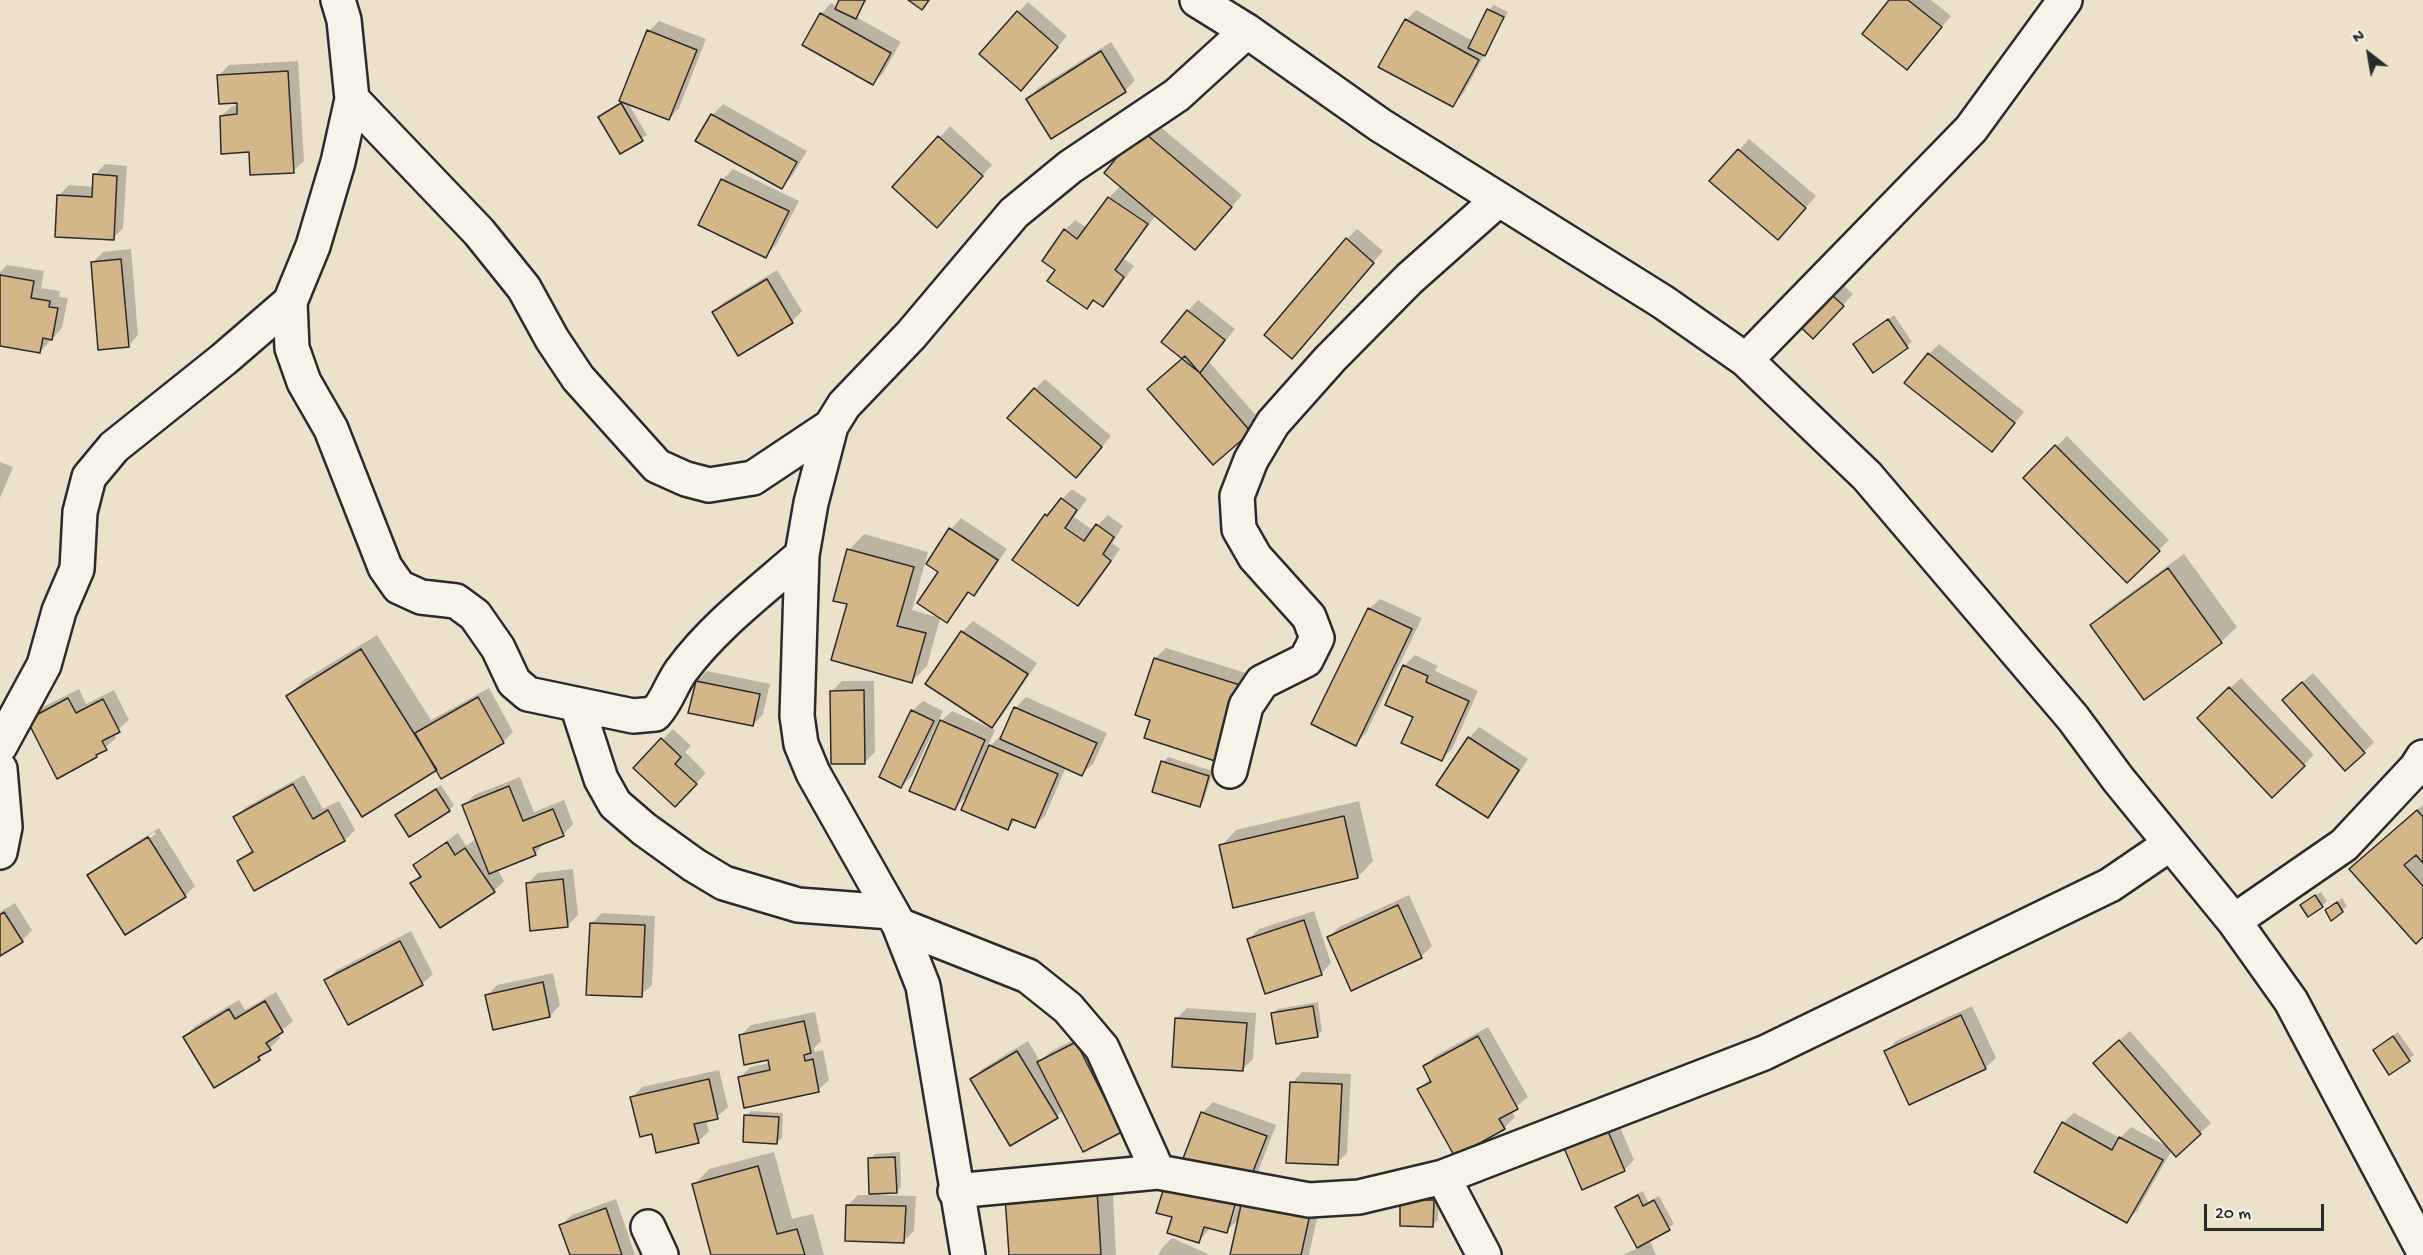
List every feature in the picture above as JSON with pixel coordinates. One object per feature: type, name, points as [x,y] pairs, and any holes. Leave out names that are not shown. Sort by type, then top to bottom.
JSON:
[{"type":"street","points":[[338,0],[344,20],[352,99],[338,162],[313,246],[290,302],[292,348],[304,382],[331,429],[385,567],[399,587],[421,597],[456,601],[475,615],[498,648],[514,682],[528,694],[633,716],[655,714],[664,704],[681,672],[722,625],[802,555]]},
{"type":"street","points":[[1197,0],[1247,31],[1380,125],[1663,302],[1746,360],[1867,476],[2073,718],[2118,779],[2234,921],[2291,1001],[2423,1250]]},
{"type":"street","points":[[1746,360],[1971,129],[2065,0]]},
{"type":"street","points":[[968,1255],[955,1191],[922,987],[895,919],[813,773],[801,744],[797,716],[802,555],[811,503],[831,426],[844,405],[911,335],[1014,213],[1070,167],[1178,94],[1247,31]]},
{"type":"street","points":[[352,99],[479,232],[524,288],[552,339],[578,378],[657,466],[686,479],[709,485],[753,478],[831,426]]},
{"type":"street","points":[[1230,771],[1245,706],[1262,682],[1306,660],[1317,638],[1309,617],[1255,556],[1239,529],[1238,496],[1251,460],[1273,423],[1330,359],[1409,279],[1498,200]]},
{"type":"street","points":[[0,746],[44,665],[59,611],[77,569],[80,512],[89,477],[114,447],[224,359],[290,302]]},
{"type":"street","points":[[577,705],[600,779],[615,804],[644,829],[694,865],[724,882],[798,905],[895,919],[1028,976],[1068,1008],[1102,1048],[1158,1173]]},
{"type":"street","points":[[2234,921],[2344,845],[2421,766]]},
{"type":"street","points":[[0,769],[5,827],[0,852]]},
{"type":"street","points":[[955,1191],[1158,1173],[1309,1200],[1359,1197],[1443,1177],[1764,1053],[2110,885],[2170,844]]},
{"type":"street","points":[[1443,1177],[1484,1255]]},
{"type":"building","points":[[839,0],[865,0],[856,19],[835,9]]},
{"type":"building","points":[[908,0],[929,0],[922,10]]},
{"type":"building","points":[[1889,0],[1908,0],[1942,27],[1907,70],[1862,34]]},
{"type":"building","points":[[1487,9],[1504,17],[1485,56],[1468,48]]},
{"type":"building","points":[[1017,11],[1058,47],[1021,91],[979,54]]},
{"type":"building","points":[[820,13],[891,53],[873,85],[802,45]]},
{"type":"building","points":[[1405,19],[1479,60],[1453,107],[1378,67]]},
{"type":"building","points":[[647,30],[697,50],[669,120],[619,101]]},
{"type":"building","points":[[1101,51],[1126,92],[1051,139],[1026,99]]},
{"type":"building","points":[[288,71],[294,173],[250,175],[249,152],[221,154],[220,116],[237,114],[237,103],[219,104],[217,75]]},
{"type":"building","points":[[621,103],[643,141],[620,154],[598,117]]},
{"type":"building","points":[[711,114],[797,162],[782,189],[695,141]]},
{"type":"building","points":[[1140,129],[1232,207],[1195,250],[1104,173]]},
{"type":"building","points":[[938,136],[983,176],[937,228],[892,187]]},
{"type":"building","points":[[1738,149],[1806,208],[1778,240],[1709,181]]},
{"type":"building","points":[[93,174],[117,176],[114,240],[55,237],[57,195],[92,197]]},
{"type":"building","points":[[721,179],[789,211],[766,258],[698,225]]},
{"type":"building","points":[[1108,197],[1148,224],[1115,270],[1124,277],[1103,307],[1093,300],[1087,309],[1047,281],[1055,270],[1042,261],[1064,229],[1077,239]]},
{"type":"building","points":[[1346,238],[1374,263],[1292,359],[1264,335]]},
{"type":"building","points":[[121,259],[129,347],[98,350],[91,262]]},
{"type":"building","points":[[0,275],[34,281],[31,298],[50,301],[49,307],[58,308],[52,340],[43,338],[40,353],[0,346]]},
{"type":"building","points":[[1813,278],[1844,306],[1813,339],[1784,311]]},
{"type":"building","points":[[767,279],[793,323],[738,356],[712,312]]},
{"type":"building","points":[[1187,310],[1225,340],[1200,373],[1161,342]]},
{"type":"building","points":[[1888,319],[1908,348],[1873,373],[1853,344]]},
{"type":"building","points":[[1928,353],[2015,423],[1992,452],[1904,383]]},
{"type":"building","points":[[1185,356],[1251,432],[1213,465],[1147,389]]},
{"type":"building","points":[[1034,388],[1102,447],[1076,478],[1007,418]]},
{"type":"building","points":[[2055,445],[2160,551],[2127,583],[2023,478]]},
{"type":"building","points":[[1061,498],[1077,510],[1065,528],[1084,541],[1096,524],[1114,537],[1103,554],[1111,561],[1078,606],[1012,560],[1045,514],[1047,516]]},
{"type":"building","points":[[949,528],[998,560],[974,596],[968,592],[947,623],[917,603],[938,572],[926,564]]},
{"type":"building","points":[[847,549],[914,567],[897,626],[926,633],[912,683],[831,660],[847,604],[833,601]]},
{"type":"building","points":[[2168,568],[2222,643],[2144,700],[2090,625]]},
{"type":"building","points":[[1368,608],[1412,629],[1356,746],[1311,724]]},
{"type":"building","points":[[961,631],[1028,674],[992,728],[925,684]]},
{"type":"building","points":[[361,649],[437,770],[362,817],[286,696]]},
{"type":"building","points":[[1154,658],[1240,685],[1215,761],[1144,738],[1150,720],[1135,715]]},
{"type":"building","points":[[1403,665],[1428,676],[1426,682],[1469,701],[1442,761],[1401,743],[1413,717],[1385,705]]},
{"type":"building","points":[[696,681],[760,694],[753,726],[688,713]]},
{"type":"building","points":[[2302,682],[2365,753],[2345,771],[2282,700]]},
{"type":"building","points":[[2229,687],[2305,766],[2272,798],[2197,718]]},
{"type":"building","points":[[864,690],[865,764],[831,764],[830,691]]},
{"type":"building","points":[[478,697],[504,743],[441,779],[415,733]]},
{"type":"building","points":[[68,698],[76,713],[103,699],[120,732],[102,741],[107,750],[57,779],[27,720]]},
{"type":"building","points":[[1014,707],[1097,743],[1082,776],[1000,739]]},
{"type":"building","points":[[911,710],[934,721],[901,788],[879,777]]},
{"type":"building","points":[[940,720],[985,740],[955,810],[909,791]]},
{"type":"building","points":[[1468,737],[1519,770],[1488,818],[1436,785]]},
{"type":"building","points":[[661,738],[681,757],[675,764],[697,784],[675,807],[633,768]]},
{"type":"building","points":[[989,745],[1058,774],[1035,828],[1012,819],[1008,830],[961,810]]},
{"type":"building","points":[[1161,761],[1209,776],[1200,807],[1152,792]]},
{"type":"building","points":[[293,784],[313,819],[328,810],[345,841],[254,891],[237,861],[253,852],[233,817]]},
{"type":"building","points":[[509,786],[523,821],[553,809],[564,836],[533,848],[536,855],[489,874],[462,805]]},
{"type":"building","points":[[436,789],[450,811],[409,837],[395,815]]},
{"type":"building","points":[[2417,810],[2423,817],[2423,863],[2416,855],[2404,865],[2423,886],[2423,937],[2416,944],[2349,869]]},
{"type":"building","points":[[1344,816],[1358,878],[1233,908],[1219,845]]},
{"type":"building","points":[[148,837],[186,897],[125,935],[87,875]]},
{"type":"building","points":[[447,842],[455,855],[465,848],[495,892],[440,928],[410,883],[421,877],[413,865]]},
{"type":"building","points":[[563,879],[568,927],[530,931],[526,883]]},
{"type":"building","points":[[2315,895],[2323,907],[2308,917],[2300,905]]},
{"type":"building","points":[[2337,902],[2343,912],[2331,921],[2325,910]]},
{"type":"building","points":[[1398,905],[1422,958],[1351,991],[1327,937]]},
{"type":"building","points":[[4,912],[23,942],[0,956],[0,915]]},
{"type":"building","points":[[1304,920],[1322,975],[1265,994],[1247,939]]},
{"type":"building","points":[[590,923],[645,925],[642,997],[586,995]]},
{"type":"building","points":[[400,941],[423,985],[348,1025],[324,980]]},
{"type":"building","points":[[543,982],[550,1017],[493,1030],[485,995]]},
{"type":"building","points":[[265,1001],[283,1032],[266,1043],[271,1050],[258,1057],[260,1060],[214,1088],[183,1037],[229,1009],[235,1019]]},
{"type":"building","points":[[1313,1006],[1318,1037],[1276,1044],[1271,1013]]},
{"type":"building","points":[[1961,1015],[1986,1069],[1909,1105],[1884,1051]]},
{"type":"building","points":[[1175,1018],[1247,1023],[1243,1071],[1172,1067]]},
{"type":"building","points":[[804,1021],[811,1053],[804,1055],[805,1061],[813,1059],[819,1092],[744,1108],[738,1077],[770,1070],[768,1060],[744,1065],[739,1035]]},
{"type":"building","points":[[1478,1036],[1518,1109],[1499,1119],[1505,1129],[1455,1157],[1417,1089],[1431,1082],[1423,1066]]},
{"type":"building","points":[[2393,1036],[2410,1061],[2389,1075],[2373,1050]]},
{"type":"building","points":[[2119,1040],[2201,1134],[2176,1157],[2093,1063]]},
{"type":"building","points":[[1076,1042],[1122,1132],[1083,1152],[1037,1062]]},
{"type":"building","points":[[1017,1051],[1058,1118],[1010,1146],[970,1079]]},
{"type":"building","points":[[709,1079],[718,1119],[694,1124],[699,1143],[656,1153],[652,1134],[640,1137],[630,1097]]},
{"type":"building","points":[[1290,1082],[1342,1084],[1338,1165],[1286,1163]]},
{"type":"building","points":[[1201,1112],[1267,1136],[1248,1184],[1182,1161]]},
{"type":"building","points":[[744,1115],[779,1117],[777,1144],[743,1142]]},
{"type":"building","points":[[1604,1122],[1625,1171],[1582,1190],[1561,1141]]},
{"type":"building","points":[[2062,1122],[2112,1150],[2119,1137],[2163,1160],[2127,1223],[2034,1172]]},
{"type":"building","points":[[895,1157],[897,1193],[869,1194],[868,1158]]},
{"type":"building","points":[[758,1166],[777,1234],[797,1229],[805,1255],[711,1255],[692,1184]]},
{"type":"building","points":[[1166,1181],[1236,1202],[1227,1233],[1204,1227],[1199,1243],[1167,1233],[1172,1217],[1156,1213]]},
{"type":"building","points":[[1097,1190],[1101,1255],[1009,1255],[1005,1196]]},
{"type":"building","points":[[1638,1195],[1643,1206],[1654,1200],[1670,1230],[1637,1248],[1615,1207]]},
{"type":"building","points":[[1243,1196],[1311,1210],[1301,1255],[1230,1255]]},
{"type":"building","points":[[1400,1200],[1434,1200],[1433,1227],[1400,1226]]},
{"type":"building","points":[[846,1205],[906,1206],[904,1243],[845,1241]]},
{"type":"building","points":[[606,1208],[622,1255],[570,1255],[559,1225]]}]
